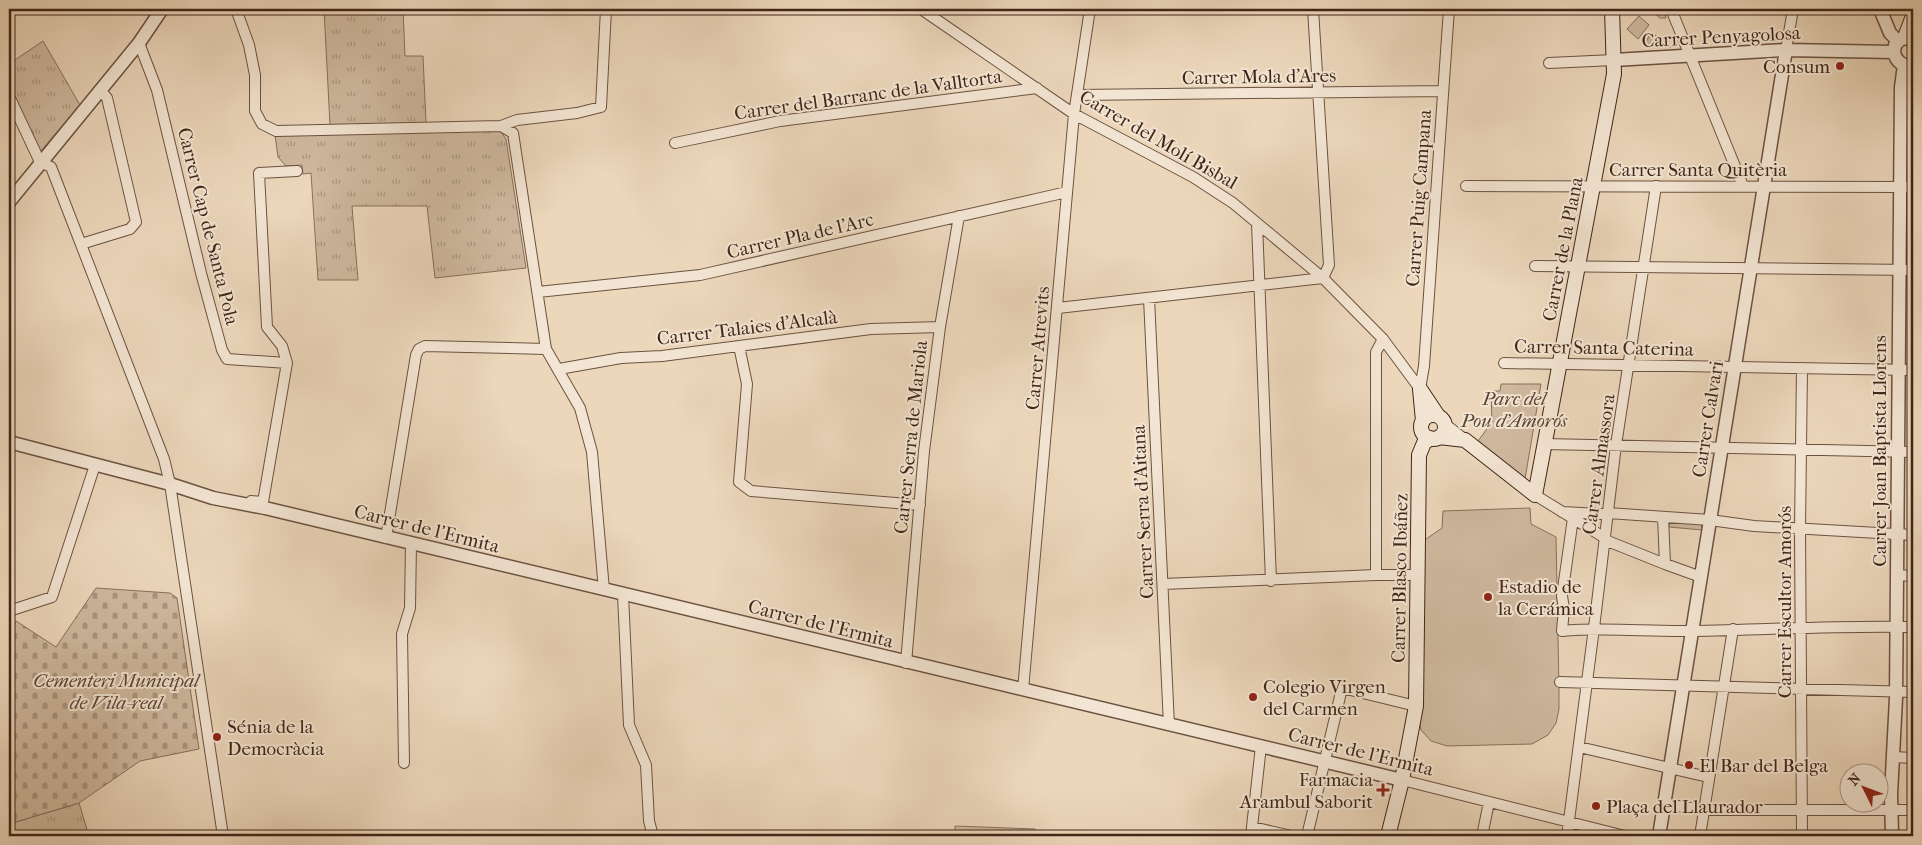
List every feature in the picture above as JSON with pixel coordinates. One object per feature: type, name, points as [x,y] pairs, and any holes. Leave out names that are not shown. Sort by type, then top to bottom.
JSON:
[{"type":"main road","name":"Carrer de la Plana","points":[[1535,495],[1614,74],[1612,9]]},
{"type":"main road","points":[[1902,42],[1913,16]]},
{"type":"main road","points":[[1420,389],[1423,431],[1435,438],[1465,440]]},
{"type":"main road","name":"Carrer del Molí Bisbal","points":[[1420,389],[1442,420]]},
{"type":"main road","points":[[1423,421],[1428,416],[1442,420],[1444,431],[1435,438]]},
{"type":"main road","name":"Carrer Blasco Ibáñez","points":[[1388,836],[1402,780],[1416,706],[1419,455],[1424,442],[1435,438]]},
{"type":"main road","name":"Carrer del Molí Bisbal","points":[[1465,440],[1535,495]]},
{"type":"street","points":[[9,202],[139,43],[162,9]]},
{"type":"street","points":[[236,9],[249,46],[255,75],[255,111],[262,124],[276,131],[501,126],[517,120],[577,113],[601,107],[606,9]]},
{"type":"street","name":"Carrer del Molí Bisbal","points":[[921,9],[1074,114],[1192,177],[1233,203],[1323,278],[1383,339],[1420,389]]},
{"type":"street","name":"Carrer Atrevits","points":[[1023,690],[1074,114],[1090,9]]},
{"type":"street","points":[[1058,308],[1323,278],[1329,265],[1313,9]]},
{"type":"street","name":"Carrer Puig Campana","points":[[1420,389],[1425,356],[1449,9]]},
{"type":"street","points":[[1671,9],[1743,186]]},
{"type":"street","name":"Carrer Calvari","points":[[1659,836],[1793,9]]},
{"type":"street","points":[[1880,9],[1890,33],[1902,42],[1897,60],[1909,65]]},
{"type":"street","name":"Carrer Penyagolosa","points":[[1549,63],[1902,42]]},
{"type":"street","name":"Carrer Cap de Santa Pola","points":[[139,43],[157,90],[201,273],[222,350],[227,359],[287,363]]},
{"type":"street","name":"Carrer Joan Baptista Llorens","points":[[1892,836],[1897,626],[1900,270],[1907,187],[1901,87],[1909,65]]},
{"type":"street","name":"Carrer del Barranc de la Valltorta","points":[[675,143],[780,121],[1037,88]]},
{"type":"street","points":[[81,244],[130,229],[136,222],[107,98],[100,90]]},
{"type":"street","name":"Carrer Mola d'Ares","points":[[1077,95],[1442,91]]},
{"type":"street","points":[[9,96],[40,162],[51,167],[164,459],[170,484],[223,836]]},
{"type":"street","points":[[501,126],[512,133],[546,349],[580,408],[592,452],[604,590]]},
{"type":"street","points":[[213,498],[262,502],[287,363],[282,346],[267,327],[259,173],[296,171]]},
{"type":"street","name":"Carrer Santa Quitèria","points":[[1466,186],[1907,187]]},
{"type":"street","name":"Carrer Almassora","points":[[1579,746],[1616,446],[1656,186]]},
{"type":"street","name":"Carrer Pla de l'Arc","points":[[538,292],[700,276],[1067,192]]},
{"type":"street","name":"Carrer Serra de Mariola","points":[[906,663],[924,451],[940,328],[960,216]]},
{"type":"street","points":[[1257,223],[1271,581]]},
{"type":"street","points":[[1535,266],[1913,270]]},
{"type":"street","name":"Carrer Serra d'Aitana","points":[[1149,298],[1169,725]]},
{"type":"street","name":"Carrer Talaies d'Alcalà","points":[[559,369],[621,358],[662,356],[871,329],[940,328]]},
{"type":"street","points":[[1376,575],[1376,352],[1383,339]]},
{"type":"street","points":[[386,538],[417,352],[425,346],[546,349]]},
{"type":"street","points":[[740,346],[747,384],[739,482],[751,491],[920,505]]},
{"type":"street","name":"Carrer Santa Caterina","points":[[1504,363],[1913,370]]},
{"type":"street","name":"Carrer Escultor Amorós","points":[[1802,368],[1800,530],[1802,836]]},
{"type":"street","name":"Carrer del Molí Bisbal","points":[[1442,420],[1465,440]]},
{"type":"street","name":"Carrer de l'Ermita","points":[[9,442],[170,484],[213,498],[265,508],[906,663],[1261,746],[1625,836]]},
{"type":"street","points":[[1544,444],[1913,452]]},
{"type":"street","points":[[9,611],[52,597],[95,465]]},
{"type":"street","name":"Carrer del Molí Bisbal","points":[[1535,495],[1605,539],[1701,577]]},
{"type":"street","points":[[1562,512],[1710,520],[1800,530],[1913,535]]},
{"type":"street","points":[[1663,517],[1665,564]]},
{"type":"street","points":[[1573,518],[1562,596],[1564,609],[1562,631],[1594,628],[1691,631],[1802,627],[1913,627]]},
{"type":"street","points":[[404,764],[402,634],[410,608],[410,544]]},
{"type":"street","points":[[1163,584],[1417,575]]},
{"type":"street","points":[[1897,575],[1913,576]]},
{"type":"street","points":[[623,595],[629,725],[646,765],[649,821],[653,836]]},
{"type":"street","points":[[1700,836],[1733,629]]},
{"type":"street","points":[[1560,682],[1896,690],[1913,692]]},
{"type":"street","points":[[1307,836],[1342,688],[1416,706]]},
{"type":"street","points":[[1261,746],[1252,832],[1292,836]]},
{"type":"street","points":[[1567,836],[1579,746],[1708,777]]},
{"type":"street","points":[[1893,757],[1913,758]]},
{"type":"street","points":[[1482,836],[1489,802]]},
{"type":"street","points":[[1664,804],[1704,810],[1913,810]]},
{"type":"green space","points":[[324,9],[403,9],[405,56],[423,56],[426,123],[330,125]]},
{"type":"green space","points":[[1649,9],[1664,9],[1666,18],[1660,18]]},
{"type":"green space","points":[[1639,16],[1649,25],[1638,39],[1627,29]]},
{"type":"green space","points":[[1651,32],[1671,47],[1644,46]]},
{"type":"green space","points":[[43,41],[80,105],[40,152],[37,152],[9,89],[9,64]]},
{"type":"green space","points":[[501,132],[506,139],[526,268],[435,278],[427,206],[352,206],[358,280],[318,280],[311,173],[303,174],[302,165],[286,166],[278,157],[275,135]]},
{"type":"green space","name":"Parc del Pou d'Amorós","points":[[1501,384],[1541,384],[1525,479],[1478,441],[1492,422],[1491,391],[1500,391]]},
{"type":"green space","name":"Estadio de la Cerámica","points":[[1530,508],[1531,524],[1556,537],[1559,709],[1556,723],[1548,735],[1532,744],[1447,746],[1431,741],[1421,730],[1418,716],[1419,544],[1442,528],[1443,511]]},
{"type":"green space","points":[[1669,520],[1701,524],[1702,530],[1669,527]]},
{"type":"green space","name":"Cementeri Municipal de Vila-real","points":[[96,588],[170,593],[177,598],[199,749],[140,761],[79,803],[9,824],[9,624],[13,627],[16,621],[56,647]]},
{"type":"green space","points":[[79,803],[89,836],[9,836],[9,824]]},
{"type":"green space","points":[[955,826],[1035,829],[1035,836],[955,836]]},
{"type":"place","name":"Consum","points":[[1840,66]]},
{"type":"place","name":"Estadio de la Cerámica","points":[[1488,597]]},
{"type":"place","name":"Colegio Virgen del Carmen","points":[[1253,697]]},
{"type":"place","name":"Sénia de la Democràcia","points":[[217,737]]},
{"type":"place","name":"El Bar del Belga","points":[[1689,765]]},
{"type":"place","name":"Farmacia Arambul Saborit","points":[[1383,790]]},
{"type":"place","name":"Plaça del Llaurador","points":[[1596,806]]}]
